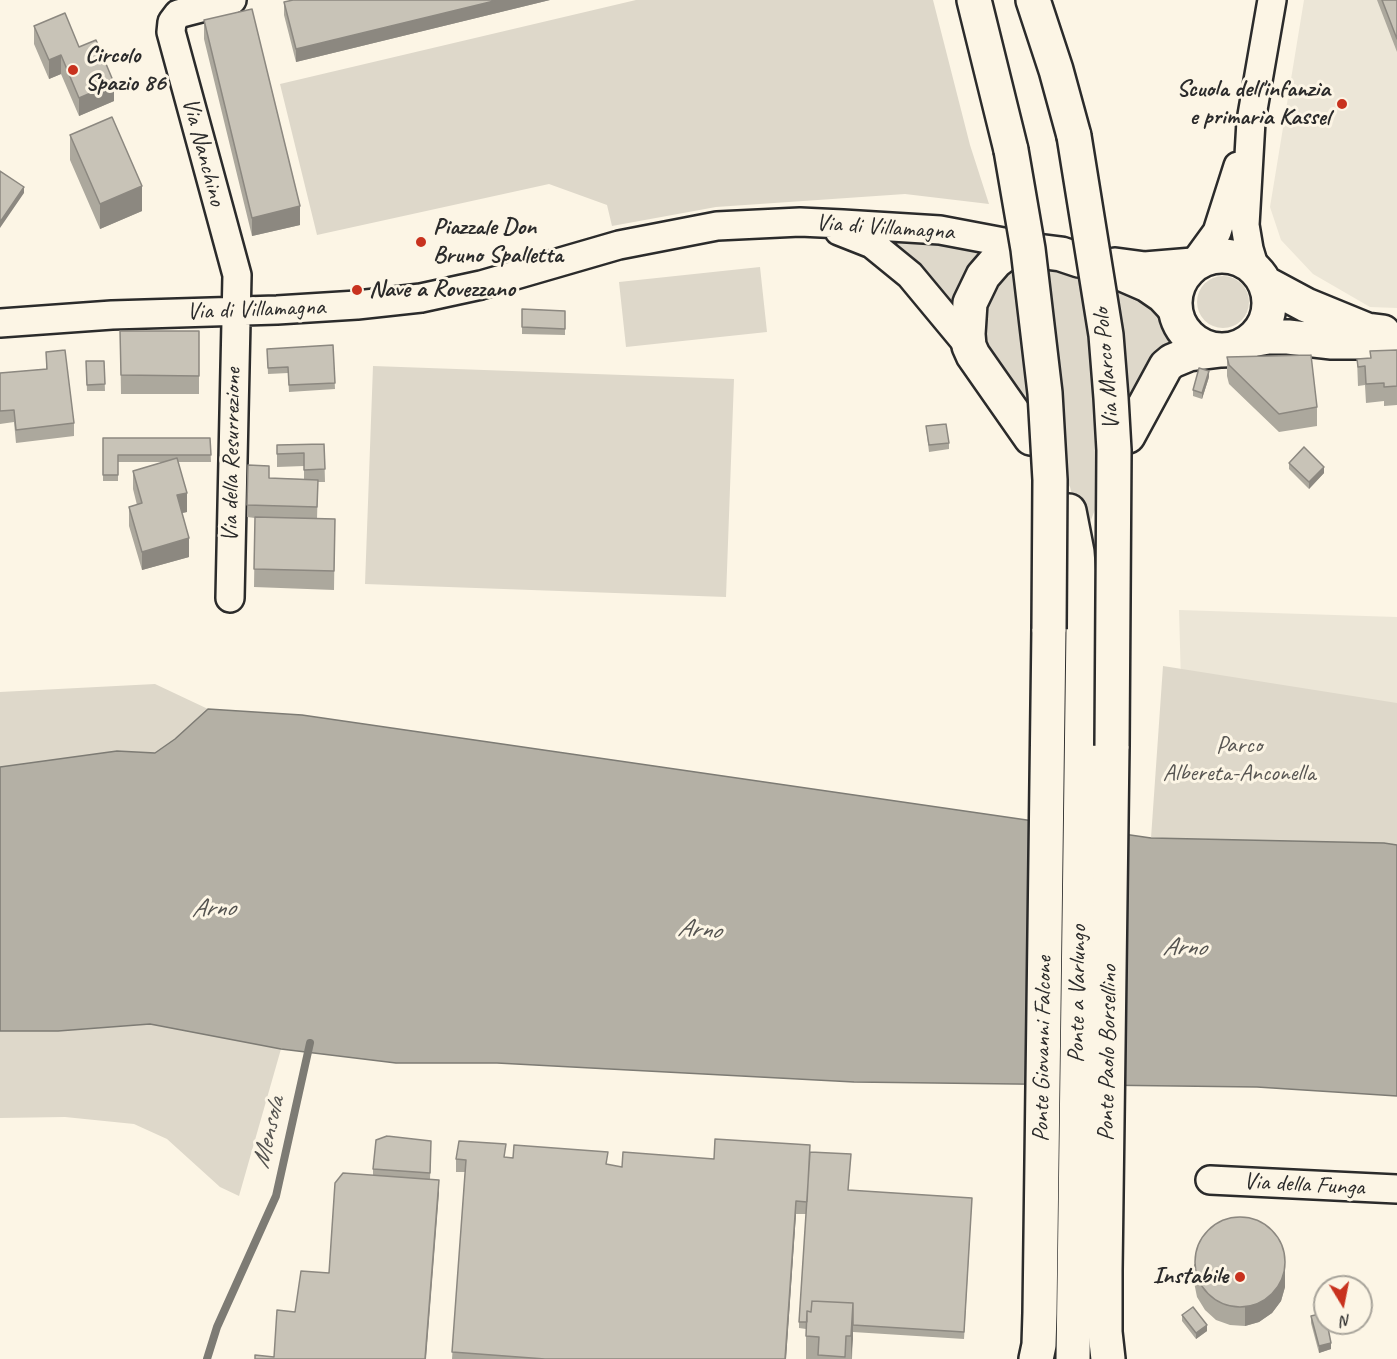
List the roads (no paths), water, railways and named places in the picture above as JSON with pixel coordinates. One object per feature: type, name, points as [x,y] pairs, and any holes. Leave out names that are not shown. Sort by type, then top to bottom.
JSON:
[{"type":"main road","name":"Ponte Giovanni Falcone","points":[[974,0],[1011,150],[1028,249],[1045,393],[1050,480],[1040,1313],[1036,1359]]},
{"type":"main road","name":"Via Marco Polo","points":[[1033,0],[1056,70],[1074,136],[1105,324],[1114,450],[1112,746]]},
{"type":"main road","points":[[1031,438],[978,363],[969,346],[968,314],[975,291],[990,267],[1004,255],[1043,252]]},
{"type":"main road","points":[[1260,276],[1269,298],[1268,314],[1261,328],[1236,345],[1206,347],[1192,340],[1182,328],[1176,314],[1174,299],[1178,284],[1186,271],[1193,266],[1206,258],[1221,255],[1244,261],[1260,276],[1306,305],[1367,330],[1397,334]]},
{"type":"main road","points":[[1115,269],[1193,266]]},
{"type":"main road","points":[[1128,436],[1166,366],[1189,354],[1268,337],[1332,342],[1397,342]]},
{"type":"main road","name":"Ponte a Varlungo","points":[[1073,1359],[1083,630],[1094,543],[1085,513]]},
{"type":"main road","name":"Ponte Paolo Borsellino","points":[[1108,1359],[1105,1332],[1105,1270],[1112,746]]},
{"type":"street","name":"Via Nanchino","points":[[232,0],[178,14],[172,22],[171,32],[237,275],[235,312]]},
{"type":"street","points":[[1260,276],[1249,249],[1245,225],[1251,122],[1272,0]]},
{"type":"street","points":[[1193,266],[1211,242],[1220,225],[1251,122]]},
{"type":"street","name":"Via di Villamagna","points":[[0,323],[112,315],[235,312],[357,305],[421,298],[481,285],[641,240],[717,226],[754,223],[800,222],[940,230],[1043,252]]},
{"type":"street","name":"Via di Villamagna","points":[[754,223],[831,228],[872,244],[910,275],[969,346]]},
{"type":"street","points":[[1115,269],[1161,298],[1176,314]]},
{"type":"street","name":"Via della Resurrezione","points":[[230,598],[235,312]]},
{"type":"street","name":"Via della Funga","points":[[1210,1180],[1397,1189]]},
{"type":"water","name":"Arno","points":[[208,709],[302,715],[1151,838],[1397,845],[1397,1096],[1257,1087],[854,1082],[497,1063],[396,1063],[281,1049],[150,1024],[58,1031],[0,1031],[0,767],[117,751],[155,753],[175,739]]},
{"type":"waterway","name":"Mensola","points":[[207,1359],[217,1327],[276,1196],[310,1043]]},
{"type":"place","name":"Circolo Spazio 86","points":[[73,70]]},
{"type":"place","name":"Scuola dell'infanzia e primaria Kassel","points":[[1342,104]]},
{"type":"place","name":"Piazzale Don Bruno Spalletta","points":[[421,242]]},
{"type":"place","name":"Nave a Rovezzano","points":[[357,290]]},
{"type":"place","name":"Instabile","points":[[1240,1277]]},
{"type":"park label","name":"Parco Albereta-Anconella","points":[[1239,760]]}]
